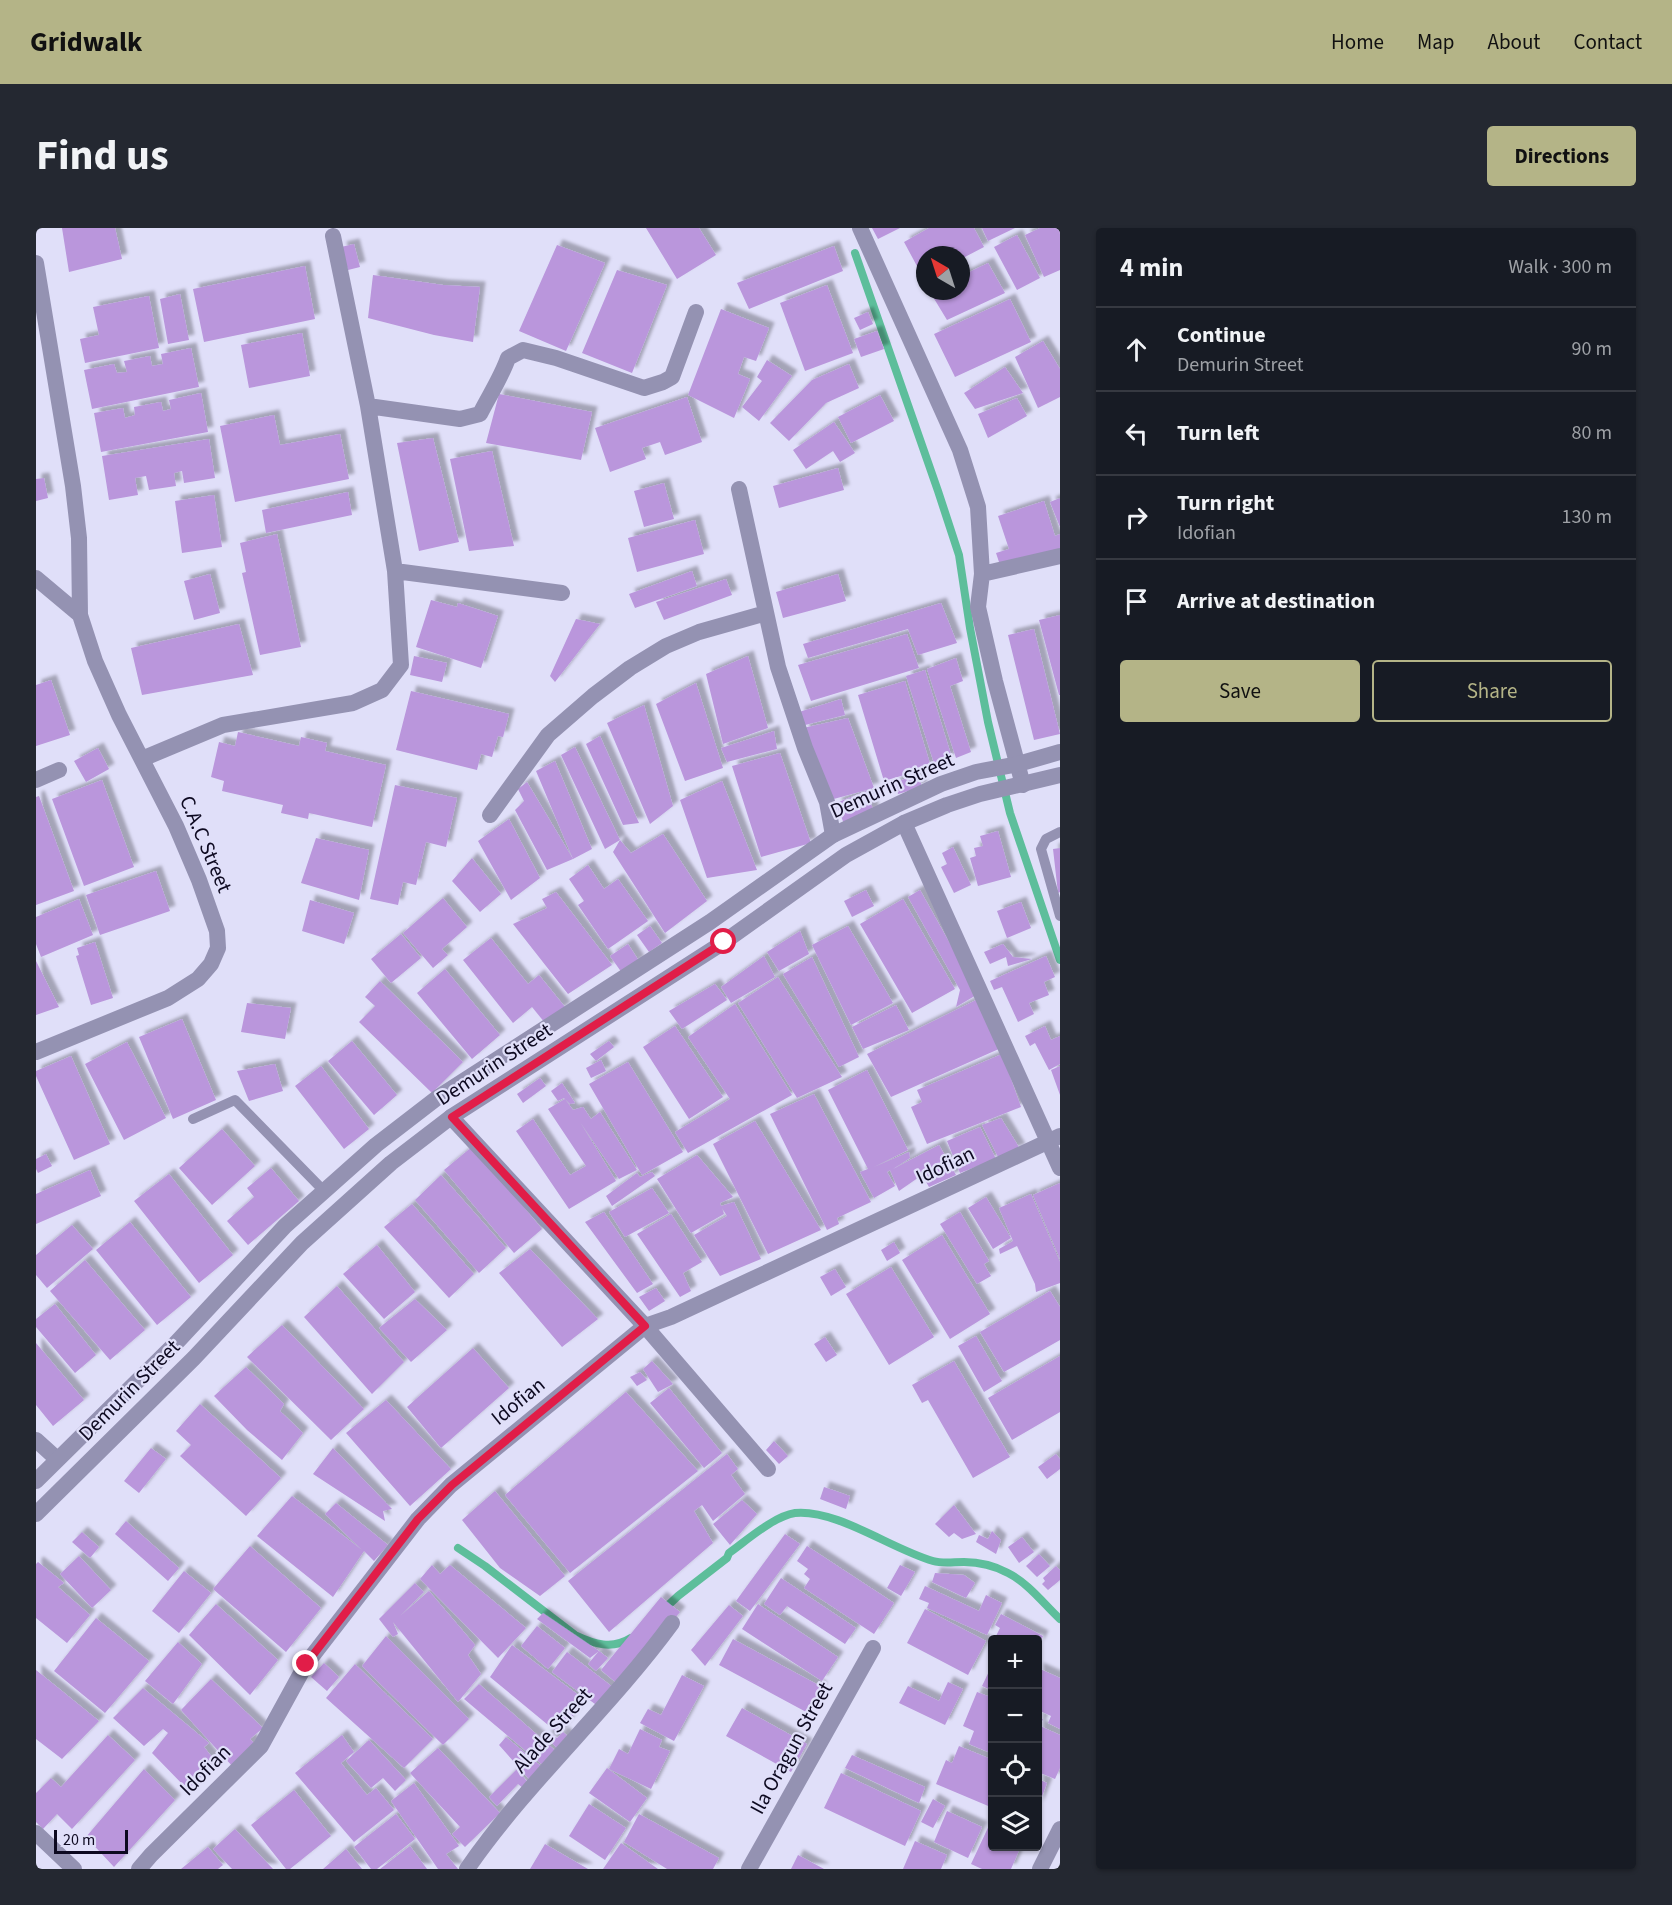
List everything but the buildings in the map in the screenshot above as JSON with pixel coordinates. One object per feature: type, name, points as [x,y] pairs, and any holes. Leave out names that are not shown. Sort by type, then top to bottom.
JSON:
[{"type":"street","points":[[860,228],[960,450],[978,507],[982,574],[978,607],[1016,786]]},
{"type":"street","points":[[142,759],[223,725],[352,703],[382,690],[401,665],[395,571],[368,405],[333,236]]},
{"type":"street","points":[[36,263],[73,486],[79,538],[80,615]]},
{"type":"street","points":[[368,405],[460,419],[480,414],[508,358],[523,350],[556,358],[644,387],[663,382],[672,377],[696,312]]},
{"type":"street","points":[[739,489],[778,667],[826,802],[833,835]]},
{"type":"street","points":[[982,574],[1060,556]]},
{"type":"street","points":[[395,571],[562,593]]},
{"type":"street","points":[[36,578],[80,615]]},
{"type":"street","points":[[490,815],[548,735],[630,668],[666,646],[699,632],[766,613]]},
{"type":"street","name":"C.A.C Street","points":[[36,1052],[168,998],[198,979],[211,964],[218,948],[217,932],[199,880],[176,826],[119,715],[95,661],[80,615]]},
{"type":"street","name":"Demurin Street","points":[[36,1481],[177,1342],[285,1226],[376,1145],[437,1098],[710,922],[833,835],[941,784],[976,772],[1060,752]]},
{"type":"street","points":[[36,780],[59,770]]},
{"type":"street","name":"Demurin Street","points":[[36,1514],[194,1358],[302,1243],[391,1163],[452,1117],[724,942],[846,855],[904,823],[980,794],[1060,775]]},
{"type":"street","points":[[904,823],[1054,1139],[1060,1168]]},
{"type":"street","points":[[452,1117],[645,1326],[768,1469]]},
{"type":"street","name":"Idofian","points":[[139,1869],[261,1746],[306,1664],[418,1519],[452,1485],[645,1326],[671,1317],[1054,1139]]},
{"type":"street","points":[[36,1440],[57,1460]]},
{"type":"street","name":"Alade Street","points":[[467,1869],[535,1783],[648,1656],[672,1623]]},
{"type":"street","name":"Ila Oragun Street","points":[[749,1869],[873,1648]]},
{"type":"street","points":[[1040,1869],[1055,1852],[1060,1829]]},
{"type":"street","points":[[36,1833],[74,1869]]},
{"type":"lane","points":[[1060,832],[1046,839],[1041,849],[1060,916]]},
{"type":"lane","points":[[193,1119],[235,1100],[324,1191]]},
{"type":"waterway","points":[[855,253],[959,555],[988,722],[1010,813],[1060,960]]},
{"type":"waterway","points":[[662,1611],[727,1558],[729,1553],[769,1524],[787,1515],[811,1513],[846,1523],[933,1561],[976,1563],[998,1568],[1022,1582],[1060,1619]]},
{"type":"waterway","points":[[458,1548],[575,1635],[589,1641],[610,1645],[631,1638]]},
{"type":"route","points":[[306,1664],[418,1519],[452,1485],[645,1326],[452,1117],[724,942]]}]
